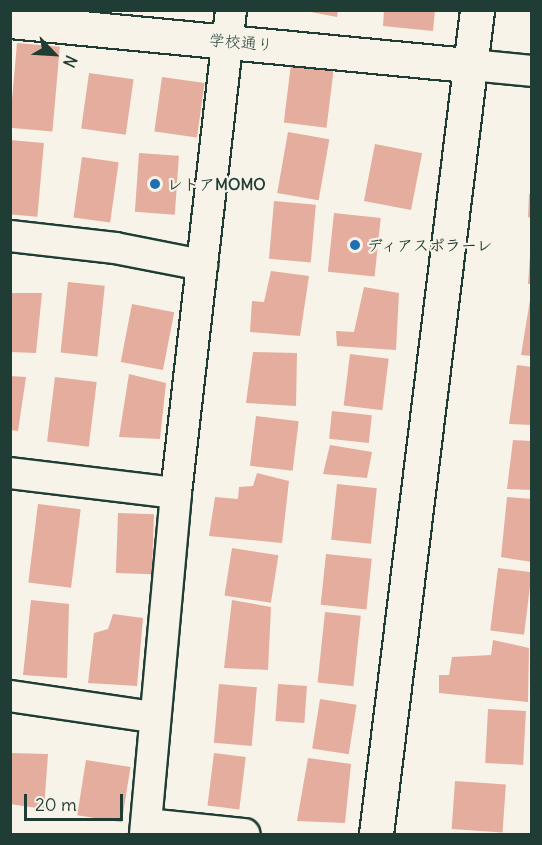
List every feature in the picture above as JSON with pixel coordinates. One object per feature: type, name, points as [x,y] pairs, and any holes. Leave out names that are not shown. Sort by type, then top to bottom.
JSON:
[{"type":"street","points":[[376,834],[477,10]]},
{"type":"street","name":"学校通り","points":[[10,21],[229,26],[471,65]]},
{"type":"street","points":[[229,26],[176,493],[153,717],[146,829],[244,834]]},
{"type":"street","points":[[471,65],[531,71]]},
{"type":"street","points":[[10,236],[115,248],[202,265]]},
{"type":"street","points":[[10,473],[176,493]]},
{"type":"street","points":[[10,696],[153,717]]},
{"type":"building","points":[[300,10],[338,10],[337,17]]},
{"type":"building","points":[[384,10],[435,10],[433,31],[383,26]]},
{"type":"building","points":[[17,43],[60,47],[52,131],[10,128]]},
{"type":"building","points":[[291,64],[334,69],[326,128],[284,123]]},
{"type":"building","points":[[89,73],[134,79],[126,135],[81,128]]},
{"type":"building","points":[[162,77],[205,83],[197,137],[154,131]]},
{"type":"building","points":[[288,132],[329,139],[319,200],[277,193]]},
{"type":"building","points":[[10,140],[44,143],[37,217],[10,214]]},
{"type":"building","points":[[375,144],[422,153],[411,210],[364,201]]},
{"type":"building","name":"レトアMOMO","points":[[139,153],[179,156],[175,215],[135,212]]},
{"type":"building","points":[[82,157],[119,162],[110,223],[74,217]]},
{"type":"building","points":[[529,194],[532,194],[532,218],[528,217]]},
{"type":"building","points":[[274,201],[316,205],[311,262],[269,259]]},
{"type":"building","name":"ディアスポラーレ","points":[[334,213],[381,218],[375,277],[328,272]]},
{"type":"building","points":[[530,255],[532,255],[532,284],[528,284]]},
{"type":"building","points":[[271,271],[309,276],[300,336],[250,332],[252,301],[264,302]]},
{"type":"building","points":[[68,282],[105,286],[97,356],[61,353]]},
{"type":"building","points":[[364,287],[399,293],[396,350],[337,346],[336,331],[354,332]]},
{"type":"building","points":[[10,293],[42,293],[36,353],[10,352]]},
{"type":"building","points":[[530,300],[532,300],[532,356],[521,355]]},
{"type":"building","points":[[132,304],[174,312],[163,370],[121,362]]},
{"type":"building","points":[[253,352],[297,353],[296,406],[246,403]]},
{"type":"building","points":[[350,354],[389,359],[382,410],[344,406]]},
{"type":"building","points":[[517,365],[532,367],[532,425],[509,424]]},
{"type":"building","points":[[129,374],[166,383],[160,439],[119,437]]},
{"type":"building","points":[[10,376],[26,377],[18,431],[10,430]]},
{"type":"building","points":[[55,377],[97,382],[89,447],[47,442]]},
{"type":"building","points":[[332,411],[372,415],[369,443],[329,439]]},
{"type":"building","points":[[256,416],[299,421],[293,471],[250,466]]},
{"type":"building","points":[[513,440],[532,441],[532,490],[507,489]]},
{"type":"building","points":[[330,445],[372,452],[367,478],[323,474]]},
{"type":"building","points":[[257,473],[289,481],[282,543],[209,536],[215,497],[238,499],[239,487],[253,486]]},
{"type":"building","points":[[337,484],[377,488],[371,544],[331,540]]},
{"type":"building","points":[[507,497],[532,499],[532,562],[501,557]]},
{"type":"building","points":[[38,504],[81,509],[71,588],[28,582]]},
{"type":"building","points":[[118,513],[154,514],[152,574],[116,573]]},
{"type":"building","points":[[232,548],[278,555],[271,603],[224,595]]},
{"type":"building","points":[[326,554],[372,559],[366,610],[321,605]]},
{"type":"building","points":[[498,568],[532,572],[524,635],[490,631]]},
{"type":"building","points":[[31,600],[69,604],[67,678],[23,675]]},
{"type":"building","points":[[232,600],[271,607],[268,670],[224,668]]},
{"type":"building","points":[[325,612],[361,616],[353,686],[318,683]]},
{"type":"building","points":[[113,614],[143,618],[137,686],[88,683],[94,633],[108,629]]},
{"type":"building","points":[[493,640],[529,648],[528,702],[439,693],[439,675],[449,675],[452,657],[491,655]]},
{"type":"building","points":[[219,684],[257,687],[252,746],[214,743]]},
{"type":"building","points":[[278,684],[307,686],[304,723],[275,721]]},
{"type":"building","points":[[320,699],[357,705],[349,754],[312,748]]},
{"type":"building","points":[[488,709],[526,711],[523,765],[485,763]]},
{"type":"building","points":[[10,753],[48,754],[44,809],[10,804]]},
{"type":"building","points":[[214,753],[246,757],[239,810],[208,806]]},
{"type":"building","points":[[308,758],[351,764],[345,823],[297,821]]},
{"type":"building","points":[[86,760],[130,767],[122,822],[77,815]]},
{"type":"building","points":[[455,781],[506,785],[503,832],[452,829]]},
{"type":"place","name":"レトアMOMO","points":[[155,184]]},
{"type":"place","name":"ディアスポラーレ","points":[[355,245]]}]
